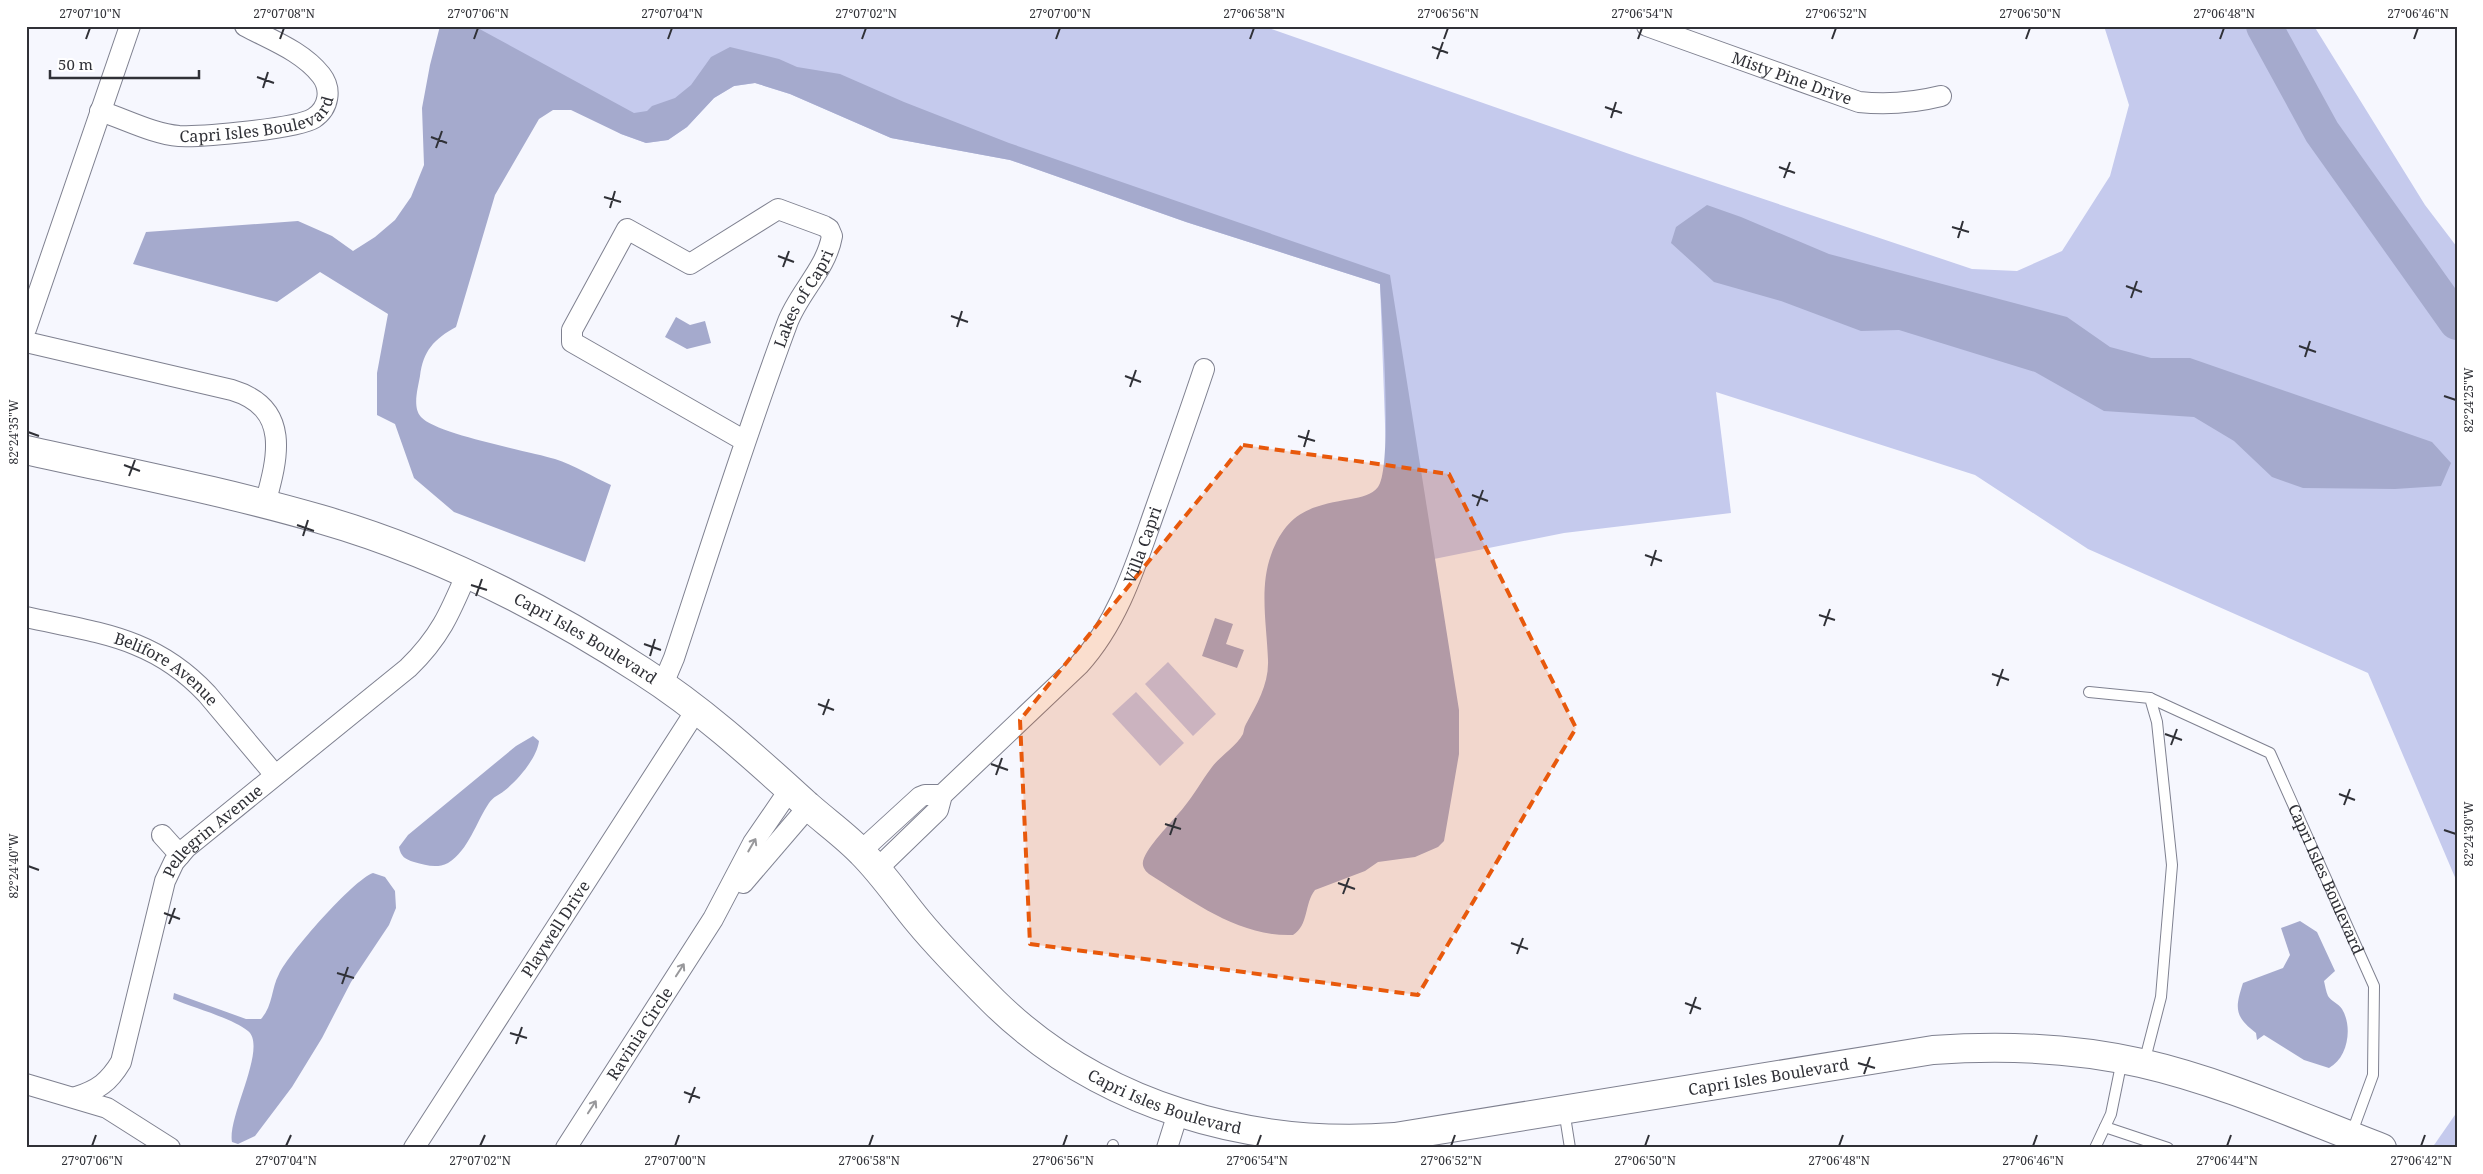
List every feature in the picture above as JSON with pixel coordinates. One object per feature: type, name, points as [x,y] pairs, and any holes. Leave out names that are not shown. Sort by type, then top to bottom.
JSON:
[{"type":"street","points":[[26,329],[130,26]]},
{"type":"street","name":"Capri Isles Boulevard","points":[[100,111],[178,136],[282,127],[314,118],[327,100],[327,88],[320,74],[302,57],[245,26]]},
{"type":"street","name":"Misty Pine Drive","points":[[1646,26],[1859,102],[1880,104],[1911,103],[1941,96]]},
{"type":"street","name":"Lakes of Capri","points":[[663,684],[674,658],[745,441],[788,321],[820,269],[831,241],[832,232],[824,226],[778,209],[690,264],[627,230],[572,330],[572,342],[745,441]]},
{"type":"street","points":[[26,342],[232,390],[258,401],[268,413],[276,442],[274,472],[265,504]]},
{"type":"street","name":"Villa Capri","points":[[869,860],[936,812],[942,795],[1092,651],[1120,604],[1132,574],[1204,368]]},
{"type":"street","name":"Capri Isles Boulevard","points":[[26,450],[265,504],[366,534],[467,573],[553,617],[663,684],[736,740],[869,860],[918,921],[1011,1017],[1052,1048],[1092,1074],[1120,1089],[1178,1113],[1284,1142],[1416,1141],[1564,1109],[1933,1050],[2037,1049],[2133,1061],[2209,1083],[2382,1148]]},
{"type":"street","name":"Pellegrin Avenue","points":[[76,1097],[94,1092],[106,1084],[121,1062],[165,881],[180,855],[424,653],[446,622],[467,573]]},
{"type":"street","name":"Belifore Avenue","points":[[26,617],[130,640],[167,659],[207,694],[275,775]]},
{"type":"street","name":"Playwell Drive","points":[[414,1148],[697,709]]},
{"type":"street","name":"Ravinia Circle","points":[[566,1148],[713,919],[764,855],[799,798]]},
{"type":"street","points":[[162,835],[180,855]]},
{"type":"street","points":[[26,1084],[76,1097],[107,1108],[170,1148]]},
{"type":"street","points":[[1167,1148],[1178,1113]]},
{"type":"lane","name":"Capri Isles Boulevard","points":[[2089,692],[2150,698],[2270,753],[2374,986],[2373,1075],[2351,1136]]},
{"type":"lane","points":[[2095,1148],[2105,1127],[2117,1090],[2133,1061],[2161,997],[2172,864],[2157,722],[2150,698]]},
{"type":"lane","points":[[1564,1109],[1570,1148]]},
{"type":"lane","points":[[2105,1127],[2168,1148]]},
{"type":"highlighted area","points":[[1243,445],[1449,474],[1576,728],[1418,995],[1030,944],[1020,720]]},
{"type":"shaded area","points":[[440,26],[474,26],[634,113],[647,111],[652,106],[675,98],[691,85],[711,57],[730,47],[779,59],[797,67],[840,74],[904,102],[1009,143],[1390,275],[1459,710],[1459,754],[1444,841],[1438,847],[1415,857],[1378,862],[1365,871],[1315,890],[1309,902],[1302,926],[1293,935],[1273,934],[1235,924],[1199,906],[1149,874],[1143,865],[1147,852],[1188,802],[1208,772],[1240,739],[1245,725],[1262,694],[1268,669],[1265,581],[1271,555],[1284,529],[1293,520],[1312,508],[1366,495],[1378,487],[1385,451],[1386,423],[1380,284],[1186,222],[1010,160],[891,138],[790,94],[755,83],[734,86],[714,98],[687,127],[668,140],[646,143],[621,134],[571,110],[553,110],[539,119],[495,195],[456,327],[436,341],[427,353],[422,367],[416,403],[421,417],[444,430],[555,459],[611,485],[585,562],[454,512],[414,478],[395,424],[377,415],[377,373],[388,314],[320,272],[277,302],[133,264],[146,232],[298,221],[332,236],[353,251],[375,237],[395,220],[411,197],[424,165],[422,108]]},
{"type":"shaded area","points":[[456,26],[1263,26],[1635,156],[1972,269],[2017,271],[2062,251],[2110,176],[2129,105],[2104,26],[2314,26],[2425,205],[2457,247],[2457,882],[2368,673],[2088,549],[1975,475],[1716,392],[1731,513],[1564,533],[1434,559],[1386,452],[1380,284],[1186,222],[1010,160],[891,138],[790,94],[755,83],[734,86],[714,98],[687,127],[668,140],[646,143],[621,134]]},
{"type":"shaded area","points":[[1707,205],[1741,217],[1829,254],[2067,317],[2110,347],[2151,358],[2190,358],[2432,442],[2451,463],[2441,486],[2395,489],[2303,488],[2272,477],[2234,441],[2194,417],[2104,411],[2035,372],[1899,330],[1861,331],[1781,301],[1714,282],[1671,243],[1676,227]]},
{"type":"shaded area","points":[[676,317],[690,325],[705,321],[711,343],[687,349],[665,337]]},
{"type":"shaded area","points":[[1215,618],[1233,624],[1226,644],[1244,650],[1237,668],[1202,656]]},
{"type":"shaded area","points":[[1168,662],[1216,714],[1193,736],[1145,684]]},
{"type":"shaded area","points":[[1136,692],[1184,743],[1160,766],[1112,714]]},
{"type":"shaded area","points":[[533,736],[539,741],[531,761],[515,781],[491,801],[484,810],[467,843],[455,857],[444,865],[435,866],[414,862],[404,857],[399,847],[408,835],[516,746]]},
{"type":"shaded area","points":[[373,873],[385,877],[395,891],[396,908],[389,925],[351,982],[322,1038],[292,1087],[255,1136],[238,1144],[232,1142],[235,1116],[250,1067],[253,1039],[248,1031],[241,1026],[173,999],[174,993],[246,1019],[261,1019],[268,1009],[279,974],[295,950],[337,902],[364,878]]},
{"type":"shaded area","points":[[2300,921],[2317,932],[2335,971],[2324,981],[2329,998],[2342,1009],[2347,1024],[2347,1042],[2344,1050],[2341,1057],[2329,1068],[2304,1060],[2264,1035],[2257,1040],[2256,1033],[2244,1022],[2238,1011],[2243,983],[2283,968],[2290,955],[2281,928]]},
{"type":"shaded area","points":[[2457,1112],[2457,1148],[2432,1148]]},
{"type":"waterway","points":[[2264,26],[2322,132],[2457,322]]}]
